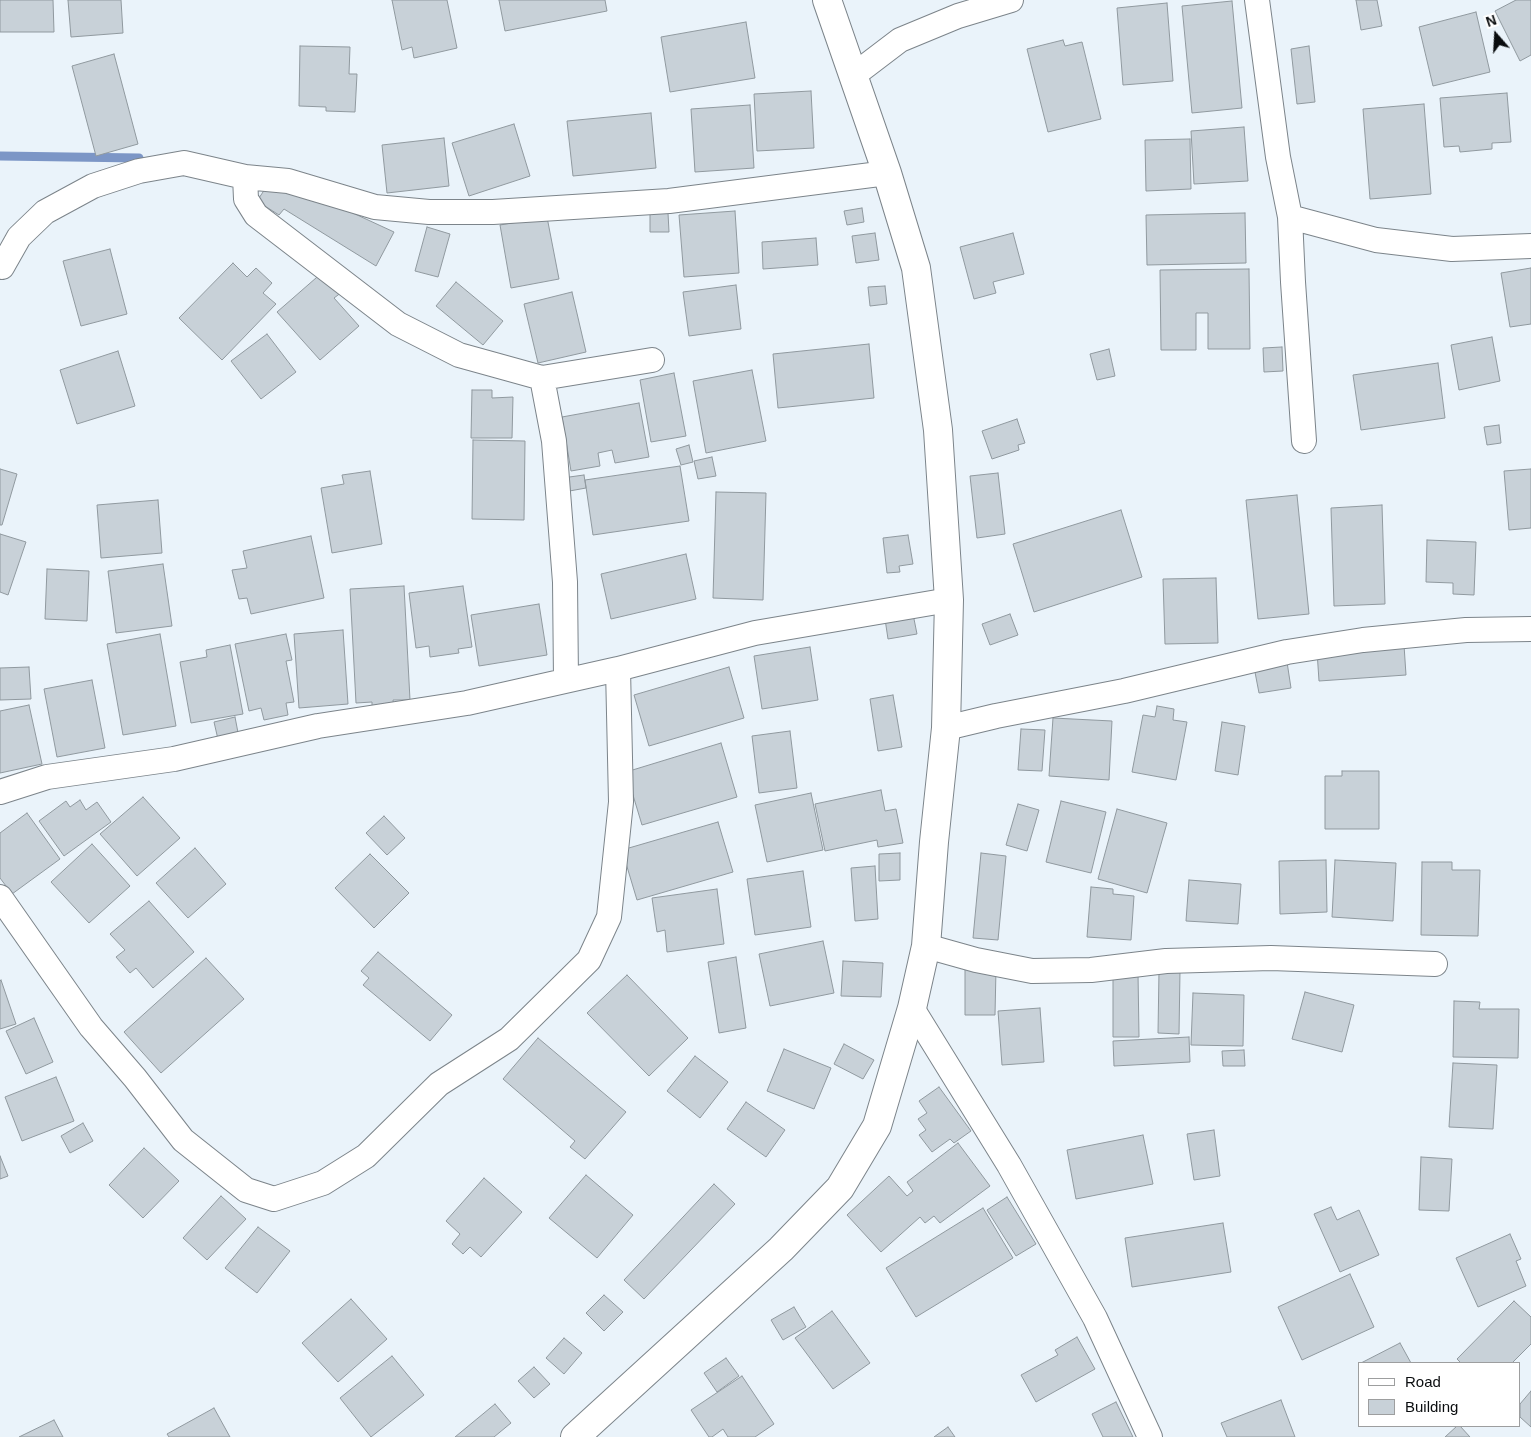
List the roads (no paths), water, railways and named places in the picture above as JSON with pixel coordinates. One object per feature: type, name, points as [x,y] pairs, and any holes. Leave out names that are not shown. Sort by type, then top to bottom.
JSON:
[{"type":"street","points":[[575,1437],[782,1250],[840,1188],[877,1126],[912,1008],[926,946],[934,842],[946,728],[949,600],[938,430],[916,268],[887,173],[827,0]]},
{"type":"street","points":[[854,75],[900,40],[958,16],[1011,0]]},
{"type":"street","points":[[1257,0],[1278,157],[1290,217],[1304,442]]},
{"type":"street","points":[[2,267],[19,237],[45,212],[93,186],[139,170],[184,163],[245,177],[288,181],[375,208],[428,212],[493,212],[669,201],[887,173]]},
{"type":"street","points":[[245,177],[246,199],[256,215],[398,324],[459,355],[542,378],[652,360]]},
{"type":"street","points":[[1290,217],[1376,240],[1452,250],[1531,246]]},
{"type":"street","points":[[542,378],[554,441],[565,582],[566,680]]},
{"type":"street","points":[[0,792],[47,777],[174,758],[318,726],[467,702],[618,669],[755,633],[949,600]]},
{"type":"street","points":[[946,728],[996,716],[1124,691],[1287,652],[1363,640],[1466,630],[1531,629]]},
{"type":"street","points":[[0,897],[91,1028],[136,1078],[183,1140],[246,1190],[274,1199],[324,1183],[366,1156],[439,1084],[509,1039],[590,960],[609,917],[621,802],[618,669]]},
{"type":"street","points":[[926,946],[976,960],[1032,972],[1091,970],[1166,961],[1271,958],[1435,964]]},
{"type":"street","points":[[912,1008],[1008,1165],[1095,1318],[1150,1437]]},
{"type":"waterway","points":[[0,156],[139,158]]}]
